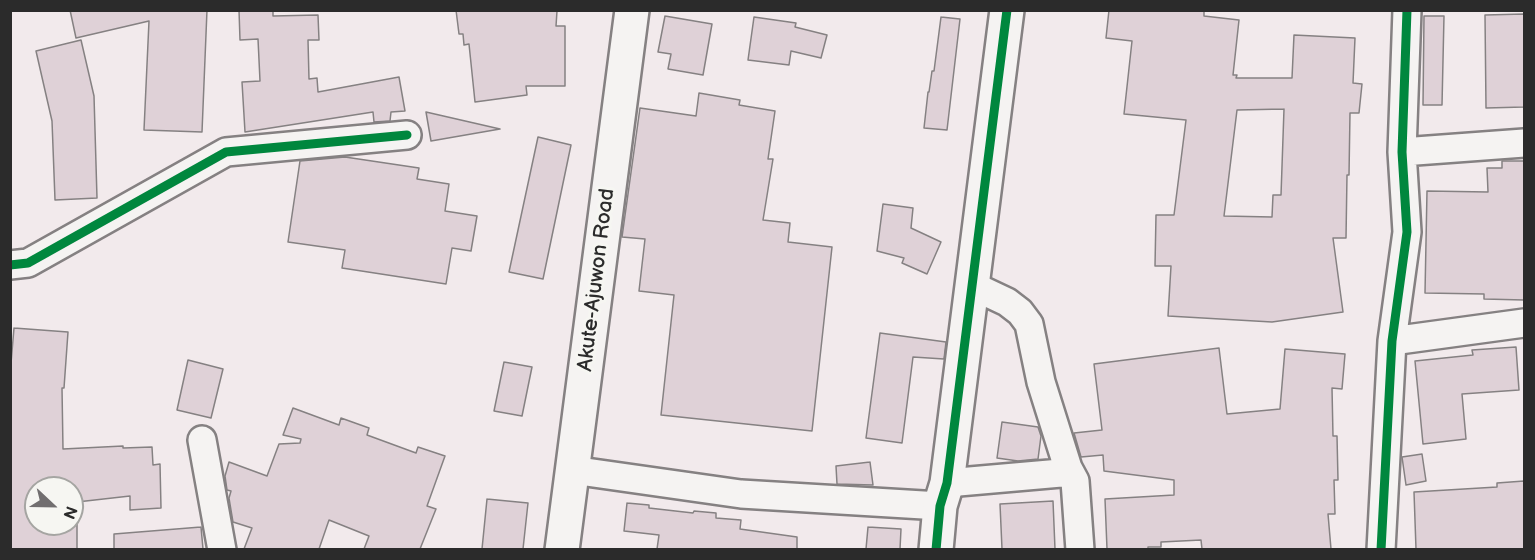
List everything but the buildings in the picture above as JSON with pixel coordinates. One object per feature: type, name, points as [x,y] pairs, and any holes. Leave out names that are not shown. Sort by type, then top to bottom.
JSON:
[{"type":"main road","name":"Akute-Ajuwon Road","points":[[562,549],[632,10]]},
{"type":"main road","points":[[936,549],[1007,10]]},
{"type":"street","points":[[1381,549],[1392,341],[1407,232],[1402,152],[1407,10]]},
{"type":"street","points":[[10,265],[28,263],[226,152],[407,135]]},
{"type":"street","points":[[1402,152],[1524,142]]},
{"type":"street","points":[[971,285],[1007,302],[1020,312],[1029,324],[1041,382],[1068,468],[1075,481],[1080,549]]},
{"type":"street","points":[[1392,341],[1524,323]]},
{"type":"street","points":[[202,440],[222,549]]},
{"type":"street","points":[[572,470],[741,494],[943,495],[1061,473],[1068,468]]},
{"type":"cycle path","points":[[936,550],[940,506],[947,483],[1007,10]]},
{"type":"cycle path","points":[[1381,550],[1392,341],[1407,232],[1402,152],[1407,10]]},
{"type":"cycle path","points":[[10,265],[28,263],[226,152],[407,135]]}]
